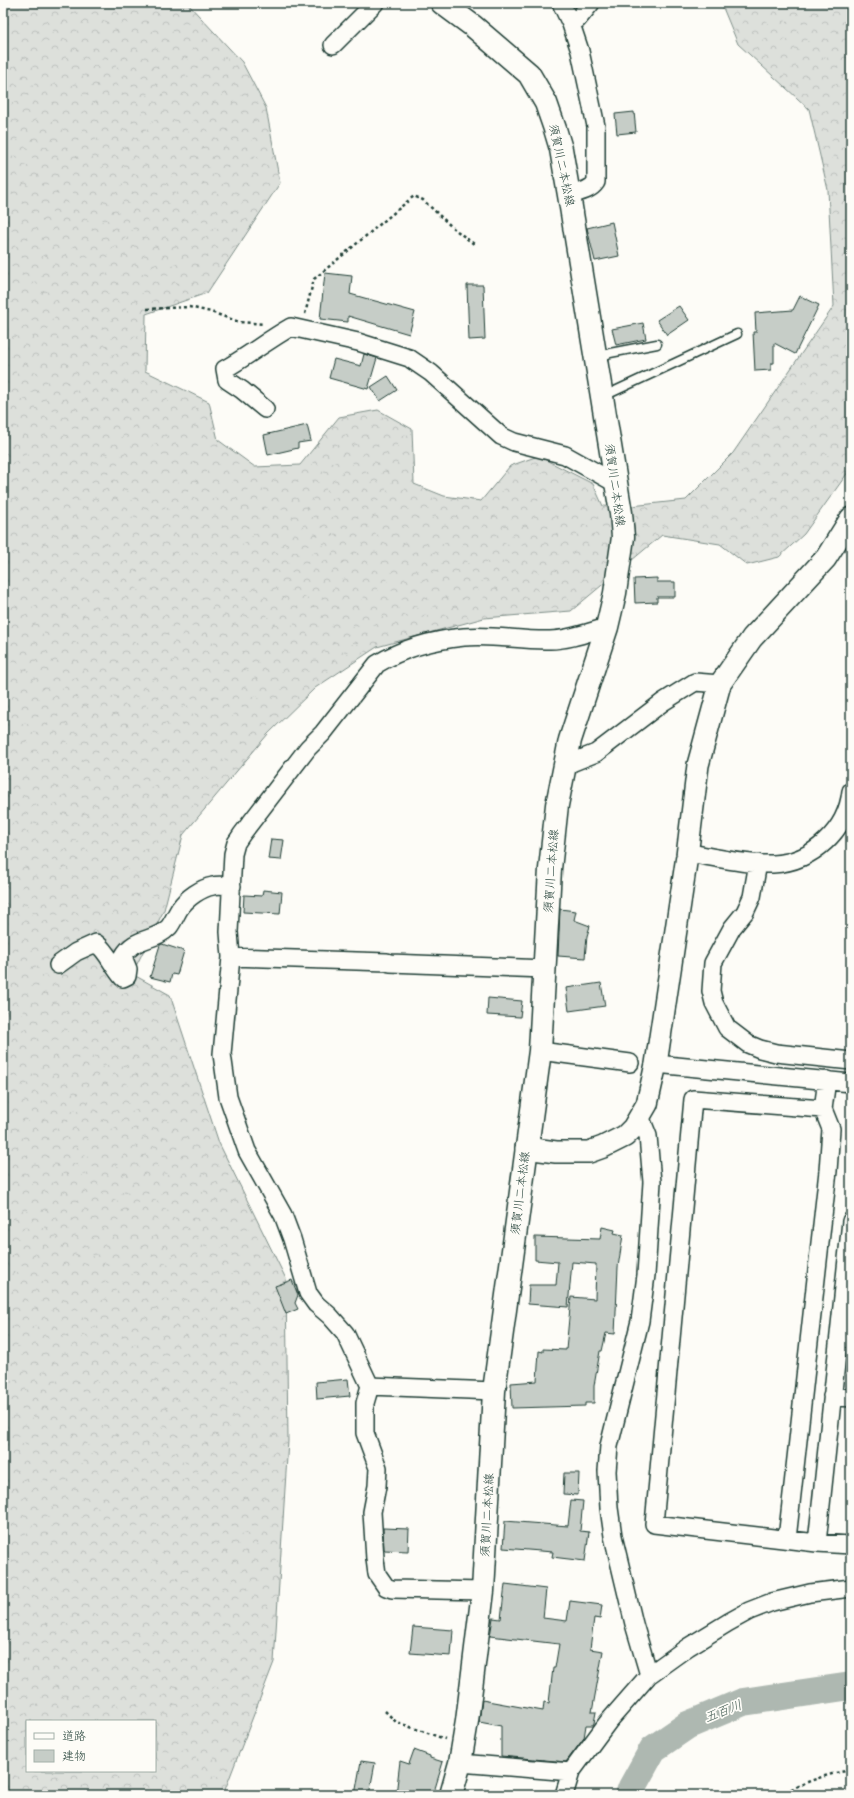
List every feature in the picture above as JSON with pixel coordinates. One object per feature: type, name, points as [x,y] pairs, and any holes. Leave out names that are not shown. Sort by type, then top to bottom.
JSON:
[{"type":"main road","name":"須賀川二本松線","points":[[442,3],[473,26],[529,74],[546,103],[555,129],[561,149],[569,195],[616,484],[623,537],[615,593],[607,627],[570,740],[557,805],[550,869],[540,1052],[494,1391],[483,1590],[473,1682],[461,1755],[451,1795]]},
{"type":"street","points":[[333,45],[375,3]]},
{"type":"street","points":[[561,3],[571,24],[580,51],[596,126],[596,182],[593,187],[569,195]]},
{"type":"street","points":[[571,24],[578,19],[590,3]]},
{"type":"street","points":[[265,409],[227,380],[225,369],[246,357],[270,339],[296,329],[358,342],[409,358],[431,373],[501,436],[514,442],[565,455],[616,484]]},
{"type":"street","points":[[526,1148],[556,1152],[589,1152],[603,1147],[625,1136],[633,1128],[647,1104],[656,1064],[688,853],[698,765],[720,684],[752,638],[826,558],[851,518]]},
{"type":"street","points":[[483,1590],[392,1589],[386,1587],[377,1574],[372,1512],[377,1486],[378,1468],[365,1432],[365,1403],[370,1386],[345,1333],[330,1316],[316,1304],[308,1293],[292,1238],[283,1215],[247,1152],[228,1097],[222,1054],[231,957],[229,932],[233,854],[239,839],[308,748],[323,733],[377,664],[388,657],[423,644],[465,636],[551,640],[578,635],[607,627]]},
{"type":"street","points":[[566,764],[596,753],[663,702],[695,682],[720,684]]},
{"type":"street","points":[[688,853],[773,864],[799,858],[825,843],[843,820],[850,803],[851,791]]},
{"type":"street","points":[[758,863],[752,897],[745,912],[732,928],[713,963],[711,992],[714,1002],[727,1028],[748,1044],[776,1053],[851,1061]]},
{"type":"street","points":[[58,964],[76,952],[96,943],[103,948],[123,978],[127,976],[128,969],[123,957],[127,949],[139,941],[158,934],[169,927],[182,906],[192,896],[213,886],[232,886]]},
{"type":"street","points":[[231,957],[545,969]]},
{"type":"street","points":[[540,1052],[630,1063]]},
{"type":"street","points":[[656,1064],[851,1083]]},
{"type":"street","points":[[787,1539],[828,1164],[831,1129],[823,1109],[827,1080]]},
{"type":"street","points":[[823,1109],[693,1099],[654,1524],[817,1543],[851,1545]]},
{"type":"street","points":[[640,1116],[648,1136],[652,1182],[646,1275],[640,1321],[609,1446],[607,1471],[609,1508],[613,1536],[634,1624],[649,1675]]},
{"type":"street","points":[[817,1543],[851,1221]]},
{"type":"street","points":[[370,1386],[494,1391]]},
{"type":"street","points":[[832,1396],[851,1398]]},
{"type":"street","points":[[564,1795],[571,1772],[608,1722],[649,1675],[706,1635],[749,1611],[772,1602],[810,1593],[851,1588]]},
{"type":"street","points":[[461,1755],[571,1772]]},
{"type":"lane","points":[[602,397],[737,334]]},
{"type":"lane","points":[[595,359],[610,353],[657,344]]},
{"type":"path","points":[[146,309],[189,308],[211,312],[239,322],[296,329],[314,279],[414,196],[423,200],[453,228],[474,244]]},
{"type":"path","points":[[385,1711],[396,1722],[461,1755]]},
{"type":"path","points":[[780,1795],[800,1784],[836,1772],[851,1770]]},
{"type":"green space","points":[[3,3],[187,3],[242,62],[266,108],[280,183],[207,293],[146,314],[145,371],[209,402],[218,440],[255,467],[300,465],[339,417],[378,410],[412,429],[414,484],[444,496],[481,501],[510,466],[538,456],[593,484],[603,506],[622,507],[686,500],[733,453],[834,306],[828,190],[809,109],[738,44],[721,3],[851,3],[851,468],[804,534],[779,557],[747,565],[720,544],[662,535],[571,611],[484,618],[377,647],[315,688],[268,734],[183,835],[164,910],[132,974],[170,995],[219,1143],[286,1279],[288,1441],[274,1662],[223,1795],[3,1795]]},
{"type":"building","points":[[634,112],[636,132],[617,134],[615,114]]},
{"type":"building","points":[[612,222],[619,256],[595,261],[587,228]]},
{"type":"building","points":[[325,273],[352,276],[350,294],[415,312],[409,334],[348,316],[348,322],[320,319]]},
{"type":"building","points":[[467,285],[483,285],[485,339],[469,340]]},
{"type":"building","points":[[800,296],[819,305],[795,354],[774,343],[774,363],[771,363],[771,370],[755,371],[753,332],[756,332],[755,313],[793,310]]},
{"type":"building","points":[[679,306],[689,320],[667,335],[657,320]]},
{"type":"building","points":[[643,323],[646,339],[616,345],[612,329]]},
{"type":"building","points":[[364,354],[377,358],[368,389],[329,378],[334,359],[361,366]]},
{"type":"building","points":[[388,376],[397,390],[380,401],[371,387]]},
{"type":"building","points":[[307,425],[311,441],[298,443],[298,448],[268,455],[264,435]]},
{"type":"building","points":[[657,578],[657,582],[675,582],[675,597],[657,597],[657,602],[635,603],[634,579]]},
{"type":"building","points":[[271,839],[284,840],[281,860],[268,859]]},
{"type":"building","points":[[263,890],[282,892],[280,914],[243,912],[244,895],[262,896]]},
{"type":"building","points":[[560,909],[576,911],[574,920],[590,926],[587,936],[585,958],[558,956]]},
{"type":"building","points":[[162,944],[184,951],[177,975],[172,974],[170,982],[150,977],[160,945]]},
{"type":"building","points":[[601,983],[605,1006],[569,1011],[566,988]]},
{"type":"building","points":[[488,998],[522,1001],[520,1017],[487,1015]]},
{"type":"building","points":[[602,1227],[615,1230],[614,1233],[623,1235],[618,1267],[615,1334],[606,1333],[602,1351],[600,1351],[594,1386],[594,1403],[585,1403],[585,1406],[512,1408],[511,1383],[537,1381],[539,1351],[543,1352],[543,1349],[566,1350],[571,1297],[595,1299],[596,1264],[572,1262],[568,1307],[528,1304],[529,1285],[556,1285],[558,1262],[535,1260],[535,1237],[600,1239]]},
{"type":"building","points":[[292,1280],[298,1295],[295,1303],[298,1309],[286,1314],[275,1286]]},
{"type":"building","points":[[348,1379],[350,1396],[317,1399],[316,1382]]},
{"type":"building","points":[[564,1473],[579,1473],[578,1495],[563,1494]]},
{"type":"building","points":[[571,1500],[583,1501],[580,1531],[589,1532],[585,1561],[552,1557],[553,1552],[503,1548],[505,1521],[568,1526]]},
{"type":"building","points":[[383,1528],[409,1529],[408,1551],[384,1550]]},
{"type":"building","points":[[505,1584],[546,1589],[543,1618],[567,1621],[570,1601],[602,1605],[600,1619],[594,1618],[590,1649],[603,1651],[592,1712],[596,1712],[594,1723],[593,1725],[586,1725],[584,1738],[566,1762],[501,1756],[501,1726],[479,1722],[482,1700],[543,1711],[544,1702],[549,1703],[553,1668],[555,1668],[559,1644],[490,1636],[493,1618],[501,1619]]},
{"type":"building","points":[[413,1627],[453,1630],[451,1656],[410,1653]]},
{"type":"building","points":[[414,1750],[430,1756],[430,1758],[443,1762],[433,1795],[396,1795],[400,1761],[409,1764]]},
{"type":"building","points":[[361,1761],[375,1763],[369,1795],[355,1795]]},
{"type":"waterway","name":"五百川","points":[[629,1795],[653,1749],[688,1725],[743,1702],[851,1686]]}]
